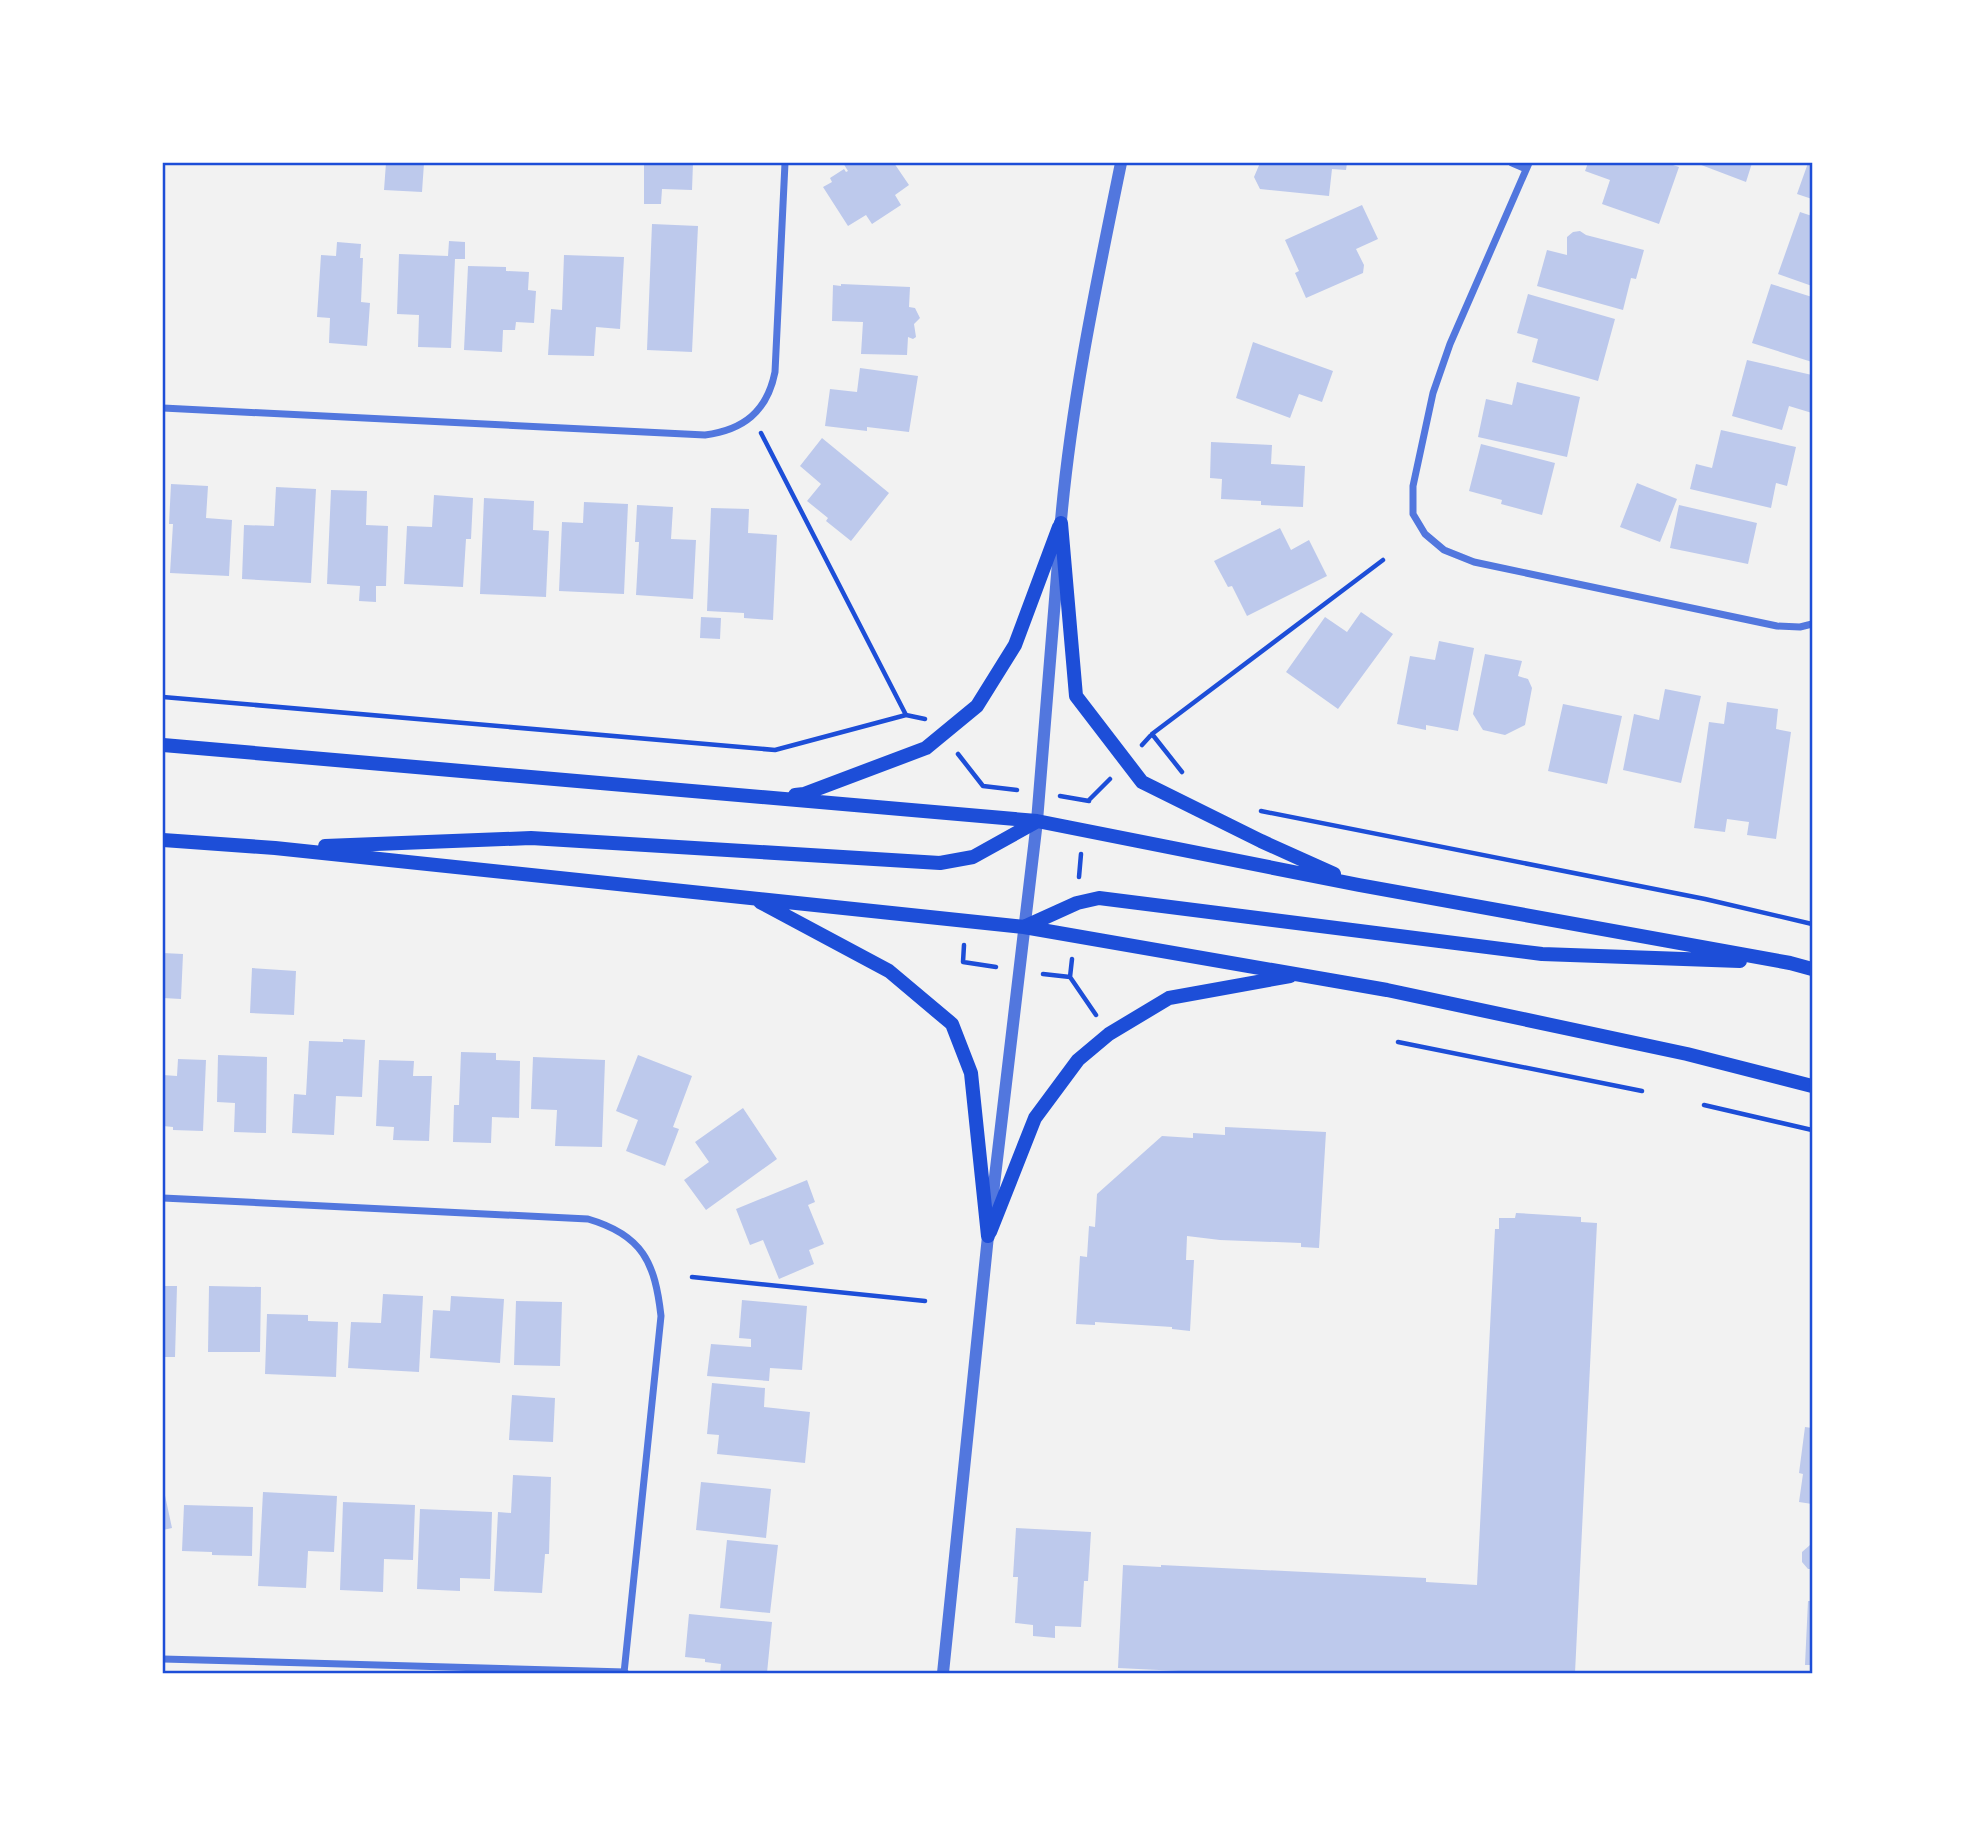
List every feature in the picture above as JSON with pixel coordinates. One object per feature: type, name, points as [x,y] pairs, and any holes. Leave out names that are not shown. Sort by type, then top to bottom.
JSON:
[{"type":"main road","points":[[756,797],[804,794],[926,748],[977,706],[1015,645],[1061,523]]},
{"type":"main road","points":[[1061,523],[1076,696],[1142,782],[1261,841],[1359,885]]},
{"type":"main road","points":[[163,745],[1037,821],[1359,885],[1812,969]]},
{"type":"main road","points":[[275,848],[531,838],[940,863],[974,857],[1037,821]]},
{"type":"main road","points":[[163,840],[275,848],[1024,927],[1300,974],[1562,1026],[1812,1086]]},
{"type":"main road","points":[[753,898],[889,971],[951,1024],[971,1073],[988,1236]]},
{"type":"main road","points":[[1024,927],[1077,903],[1099,898],[1542,954],[1790,963]]},
{"type":"main road","points":[[988,1236],[1035,1118],[1078,1060],[1088,1051],[1109,1034],[1169,998],[1300,974]]},
{"type":"street","points":[[163,408],[705,435],[724,432],[751,416],[763,405],[771,390],[775,372],[785,163]]},
{"type":"street","points":[[943,1673],[988,1236],[1037,821],[1069,442],[1121,163]]},
{"type":"street","points":[[1512,163],[1527,166],[1450,344],[1433,393],[1413,486],[1413,514],[1425,534],[1444,550],[1474,562],[1777,626],[1800,627],[1812,624]]},
{"type":"street","points":[[163,1198],[588,1219],[611,1226],[629,1237],[642,1251],[652,1269],[660,1316],[624,1672],[163,1659]]},
{"type":"path","points":[[163,697],[775,750],[906,715],[796,497],[751,416]]},
{"type":"path","points":[[1189,777],[1180,771],[1152,734],[1383,560]]},
{"type":"path","points":[[1251,808],[1275,815],[1705,899],[1812,924]]},
{"type":"path","points":[[1398,1042],[1642,1091]]},
{"type":"path","points":[[1704,1105],[1812,1130]]},
{"type":"path","points":[[692,1277],[925,1301]]},
{"type":"building","points":[[386,163],[424,163],[422,192],[384,190]]},
{"type":"building","points":[[644,163],[693,163],[692,190],[662,189],[661,204],[644,204]]},
{"type":"building","points":[[843,163],[894,163],[909,185],[895,195],[901,205],[872,224],[866,215],[848,226],[823,187],[832,182],[830,178],[844,169],[848,171]]},
{"type":"building","points":[[1260,163],[1347,163],[1346,170],[1332,169],[1329,196],[1260,189],[1254,177]]},
{"type":"building","points":[[1588,163],[1667,163],[1679,167],[1659,224],[1602,204],[1610,180],[1585,171]]},
{"type":"building","points":[[1696,163],[1752,163],[1746,182]]},
{"type":"building","points":[[1808,163],[1812,163],[1812,199],[1797,194]]},
{"type":"building","points":[[1362,205],[1378,239],[1356,249],[1364,265],[1363,273],[1306,298],[1295,273],[1299,271],[1285,240]]},
{"type":"building","points":[[1800,212],[1812,216],[1812,286],[1778,274]]},
{"type":"building","points":[[652,224],[698,226],[692,352],[647,350]]},
{"type":"building","points":[[1580,231],[1586,235],[1644,250],[1636,279],[1631,278],[1623,310],[1537,286],[1547,250],[1567,255],[1567,237]]},
{"type":"building","points":[[449,241],[465,242],[465,259],[455,259],[451,348],[418,347],[419,315],[397,314],[399,254],[448,256]]},
{"type":"building","points":[[337,242],[361,244],[361,302],[370,303],[367,346],[329,343],[330,318],[317,317],[321,255],[336,256]]},
{"type":"building","points":[[564,255],[624,257],[620,329],[596,327],[594,356],[548,355],[551,309],[562,310]]},
{"type":"building","points":[[468,266],[506,267],[506,271],[529,272],[528,290],[536,291],[534,323],[516,322],[515,330],[503,330],[502,352],[464,350]]},
{"type":"building","points":[[1771,284],[1812,297],[1812,362],[1752,343]]},
{"type":"building","points":[[833,285],[910,287],[909,307],[915,308],[920,318],[914,324],[916,337],[908,337],[907,355],[861,354],[863,322],[832,321]]},
{"type":"building","points":[[1528,294],[1615,319],[1598,381],[1532,362],[1538,339],[1517,333]]},
{"type":"building","points":[[1253,342],[1333,371],[1322,402],[1299,394],[1290,418],[1236,398]]},
{"type":"building","points":[[1747,360],[1812,375],[1812,413],[1789,406],[1782,430],[1732,416]]},
{"type":"building","points":[[860,368],[918,376],[909,432],[825,426],[830,389],[857,392]]},
{"type":"building","points":[[1517,382],[1580,397],[1567,457],[1478,437],[1486,399],[1512,405]]},
{"type":"building","points":[[1721,430],[1796,447],[1787,486],[1776,483],[1771,508],[1690,489],[1696,464],[1712,468]]},
{"type":"building","points":[[822,438],[889,493],[851,541],[807,501],[821,484],[800,466]]},
{"type":"building","points":[[1211,442],[1272,445],[1271,464],[1305,466],[1303,507],[1221,499],[1222,479],[1210,478]]},
{"type":"building","points":[[1481,444],[1555,463],[1542,515],[1501,504],[1502,500],[1469,491]]},
{"type":"building","points":[[1637,483],[1677,499],[1660,542],[1620,527]]},
{"type":"building","points":[[171,484],[208,486],[206,518],[232,520],[229,576],[170,573],[173,524],[169,524]]},
{"type":"building","points":[[276,487],[316,489],[311,583],[242,579],[244,525],[274,526]]},
{"type":"building","points":[[331,490],[367,491],[366,525],[388,526],[386,586],[376,586],[376,602],[359,601],[360,586],[327,584]]},
{"type":"building","points":[[434,495],[473,498],[471,539],[466,539],[463,587],[404,584],[407,526],[432,527]]},
{"type":"building","points":[[484,498],[534,501],[533,530],[549,531],[546,597],[480,594]]},
{"type":"building","points":[[584,502],[628,504],[624,594],[559,591],[562,522],[583,523]]},
{"type":"building","points":[[637,505],[673,507],[671,539],[696,540],[693,599],[636,595],[639,542],[635,542]]},
{"type":"building","points":[[1679,505],[1757,523],[1748,564],[1670,548]]},
{"type":"building","points":[[711,508],[749,509],[748,533],[777,535],[773,620],[744,618],[744,613],[707,611]]},
{"type":"building","points":[[1280,528],[1291,550],[1309,540],[1327,576],[1247,616],[1232,586],[1228,587],[1214,561]]},
{"type":"building","points":[[1361,612],[1393,634],[1338,709],[1286,672],[1325,617],[1347,632]]},
{"type":"building","points":[[701,617],[721,618],[720,639],[700,638]]},
{"type":"building","points":[[1439,641],[1474,648],[1458,731],[1426,725],[1426,730],[1397,724],[1410,656],[1435,660]]},
{"type":"building","points":[[1485,654],[1522,661],[1518,676],[1528,679],[1532,688],[1525,725],[1505,735],[1483,730],[1473,714]]},
{"type":"building","points":[[1665,689],[1701,696],[1681,783],[1623,770],[1634,714],[1659,720]]},
{"type":"building","points":[[1727,702],[1778,709],[1776,729],[1791,732],[1776,839],[1747,835],[1749,822],[1727,819],[1725,832],[1694,828],[1709,722],[1724,724]]},
{"type":"building","points":[[1563,704],[1622,716],[1607,784],[1548,771]]},
{"type":"building","points":[[163,953],[183,954],[181,999],[163,998]]},
{"type":"building","points":[[252,968],[296,971],[294,1015],[250,1013]]},
{"type":"building","points":[[343,1039],[365,1040],[362,1097],[336,1096],[334,1135],[292,1133],[294,1094],[306,1095],[309,1041],[343,1042]]},
{"type":"building","points":[[461,1052],[496,1053],[496,1060],[520,1061],[519,1118],[492,1117],[491,1143],[453,1142],[454,1105],[459,1105]]},
{"type":"building","points":[[218,1055],[267,1057],[266,1133],[234,1132],[235,1103],[217,1102]]},
{"type":"building","points":[[638,1055],[692,1076],[673,1127],[679,1129],[665,1166],[626,1151],[638,1120],[616,1111]]},
{"type":"building","points":[[533,1057],[605,1060],[602,1147],[555,1146],[557,1110],[531,1109]]},
{"type":"building","points":[[178,1059],[206,1060],[203,1131],[173,1130],[173,1127],[163,1126],[163,1075],[177,1076]]},
{"type":"building","points":[[379,1060],[414,1061],[413,1076],[432,1076],[429,1141],[393,1140],[394,1127],[376,1126]]},
{"type":"building","points":[[743,1108],[777,1159],[706,1210],[684,1180],[709,1162],[695,1142]]},
{"type":"building","points":[[1225,1127],[1326,1132],[1319,1248],[1301,1247],[1301,1243],[1187,1236],[1186,1260],[1194,1260],[1190,1331],[1172,1327],[1095,1322],[1095,1325],[1076,1324],[1080,1256],[1087,1257],[1089,1226],[1095,1227],[1097,1194],[1162,1136],[1193,1138],[1193,1133],[1225,1135]]},
{"type":"building","points":[[807,1180],[815,1202],[808,1205],[824,1244],[809,1250],[814,1264],[779,1279],[763,1240],[750,1245],[736,1209]]},
{"type":"building","points":[[1516,1213],[1581,1217],[1581,1222],[1597,1223],[1575,1673],[1220,1673],[1118,1668],[1123,1565],[1426,1578],[1426,1582],[1477,1585],[1495,1229],[1499,1229],[1499,1218],[1515,1218]]},
{"type":"building","points":[[163,1286],[177,1286],[175,1357],[163,1357]]},
{"type":"building","points":[[209,1286],[261,1287],[260,1352],[208,1352]]},
{"type":"building","points":[[383,1294],[423,1296],[419,1372],[348,1368],[351,1322],[381,1323]]},
{"type":"building","points":[[451,1296],[504,1299],[500,1363],[430,1358],[433,1310],[450,1311]]},
{"type":"building","points":[[742,1300],[807,1306],[802,1370],[770,1368],[769,1381],[707,1376],[711,1344],[751,1347],[751,1339],[739,1338]]},
{"type":"building","points":[[516,1301],[562,1302],[560,1366],[514,1365]]},
{"type":"building","points":[[267,1314],[308,1315],[308,1321],[338,1322],[336,1377],[265,1374]]},
{"type":"building","points":[[712,1383],[765,1388],[764,1407],[810,1412],[805,1463],[717,1454],[719,1435],[707,1434]]},
{"type":"building","points":[[512,1395],[555,1398],[553,1442],[509,1440]]},
{"type":"building","points":[[1805,1427],[1812,1428],[1812,1504],[1799,1502],[1803,1474],[1799,1473]]},
{"type":"building","points":[[513,1475],[551,1477],[549,1554],[545,1554],[542,1593],[494,1591],[498,1512],[511,1513]]},
{"type":"building","points":[[701,1482],[771,1489],[766,1538],[696,1530]]},
{"type":"building","points":[[163,1486],[172,1528],[163,1530]]},
{"type":"building","points":[[263,1492],[337,1496],[334,1552],[308,1551],[306,1588],[258,1586]]},
{"type":"building","points":[[343,1502],[415,1505],[413,1560],[384,1559],[383,1592],[340,1590]]},
{"type":"building","points":[[184,1505],[253,1507],[252,1556],[182,1551]]},
{"type":"building","points":[[420,1509],[492,1512],[490,1579],[460,1578],[460,1591],[417,1589]]},
{"type":"building","points":[[1016,1528],[1091,1532],[1088,1581],[1084,1581],[1081,1627],[1055,1626],[1055,1638],[1033,1636],[1033,1625],[1015,1623],[1018,1577],[1013,1577]]},
{"type":"building","points":[[727,1540],[778,1545],[770,1613],[720,1608]]},
{"type":"building","points":[[1810,1545],[1812,1569],[1808,1569],[1802,1562],[1802,1552]]},
{"type":"building","points":[[1808,1601],[1812,1601],[1812,1665],[1805,1665]]},
{"type":"building","points":[[689,1614],[772,1622],[767,1673],[720,1673],[721,1664],[685,1657]]}]
